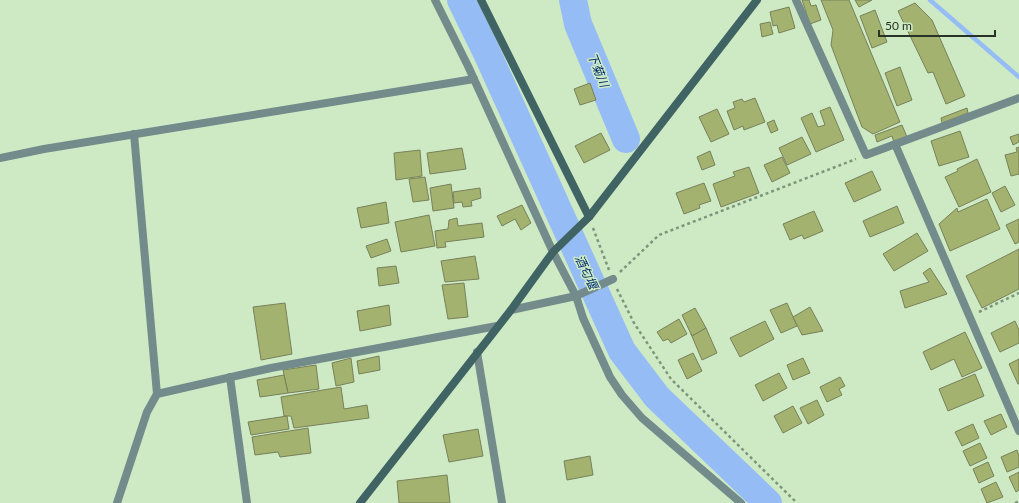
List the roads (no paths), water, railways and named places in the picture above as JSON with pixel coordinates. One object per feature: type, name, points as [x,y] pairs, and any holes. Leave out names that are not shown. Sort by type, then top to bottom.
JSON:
[{"type":"street","points":[[435,0],[474,79],[576,296],[583,318],[610,377],[622,395],[642,418],[741,503]]},
{"type":"street","points":[[481,0],[589,217]]},
{"type":"street","points":[[360,503],[511,310],[554,251],[589,217],[757,0]]},
{"type":"street","points":[[796,0],[866,155],[1019,98]]},
{"type":"street","points":[[0,158],[134,134],[474,79]]},
{"type":"street","points":[[117,503],[147,412],[157,394],[134,134]]},
{"type":"street","points":[[896,144],[1019,431]]},
{"type":"street","points":[[511,310],[576,296],[613,279]]},
{"type":"street","points":[[157,394],[230,377],[497,326]]},
{"type":"street","points":[[477,352],[502,503]]},
{"type":"street","points":[[230,377],[248,503]]},
{"type":"waterway","name":"酒匂堰","points":[[461,0],[486,51],[622,351],[657,397],[768,503]]},
{"type":"waterway","name":"下菊川","points":[[573,0],[578,24],[626,139]]},
{"type":"waterway","points":[[930,0],[1019,77]]}]
